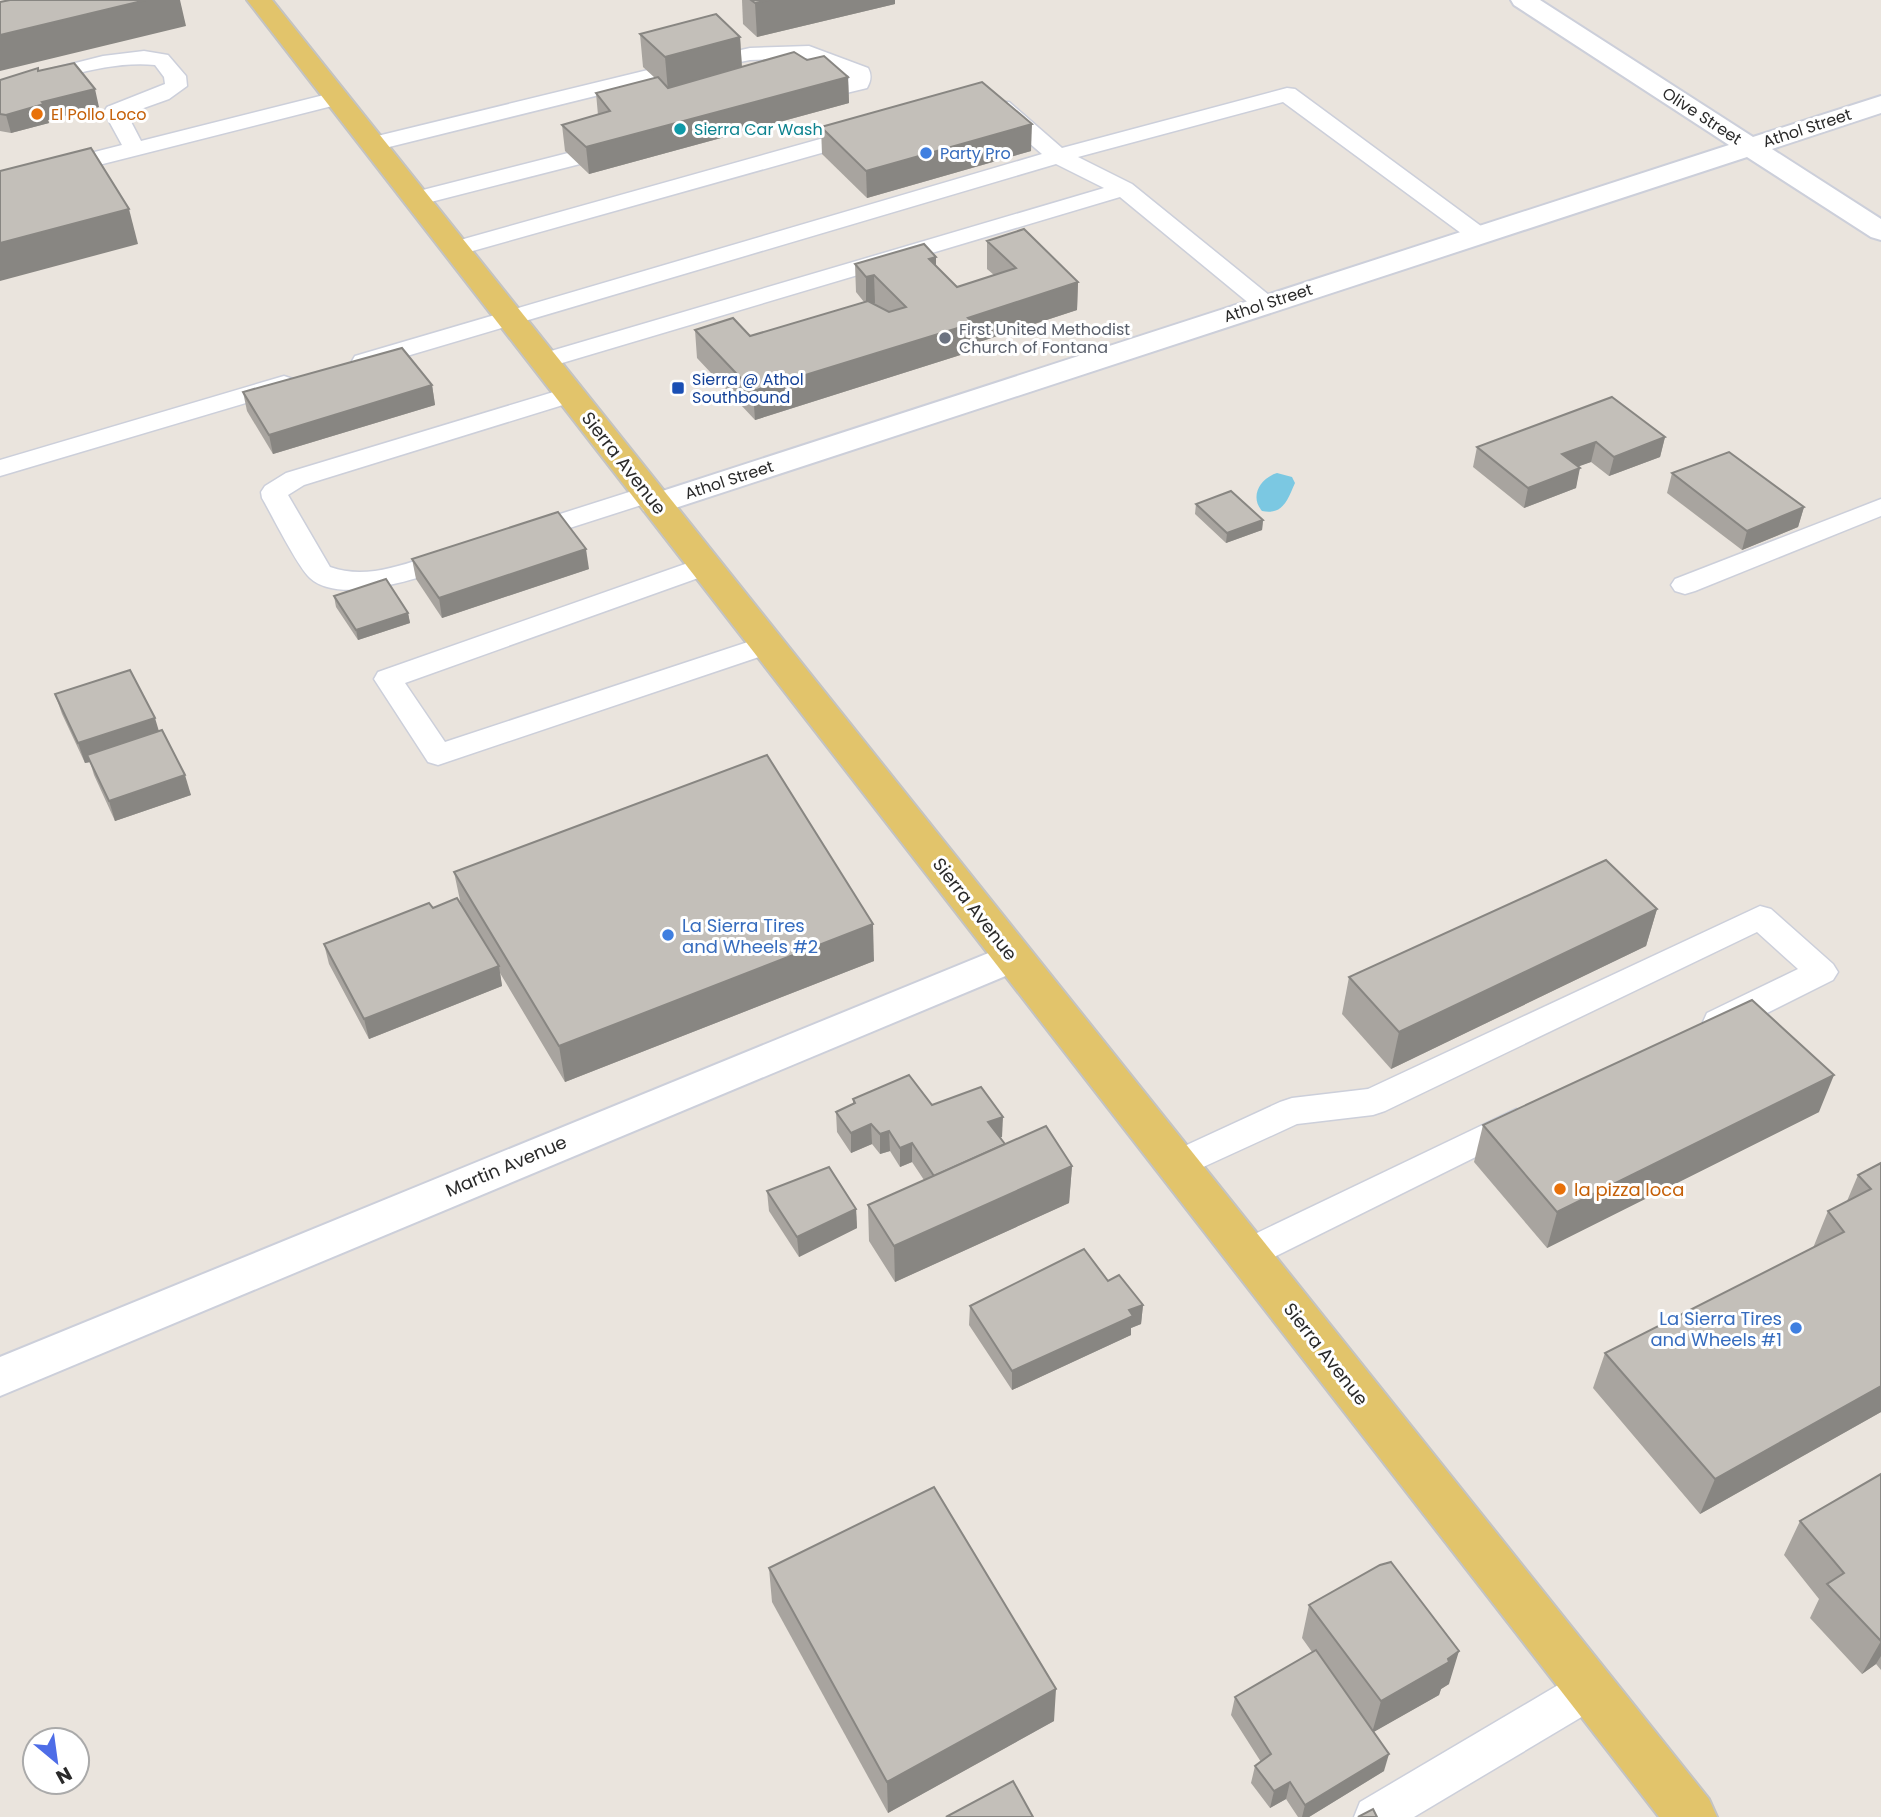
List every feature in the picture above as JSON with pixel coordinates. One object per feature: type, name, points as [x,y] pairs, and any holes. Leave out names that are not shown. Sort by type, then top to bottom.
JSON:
[{"type":"main road","name":"Sierra Avenue","points":[[259,0],[1590,1689],[1682,1814]]},
{"type":"street","name":"Olive Street","points":[[1523,0],[1881,232]]},
{"type":"street","name":"Athol Street","points":[[652,499],[1881,104]]},
{"type":"street","name":"Martin Avenue","points":[[0,1377],[1013,957]]},
{"type":"lane","points":[[730,58],[750,54],[810,52],[860,74],[859,83],[834,90]]},
{"type":"lane","points":[[0,89],[115,61],[143,57],[161,60],[175,76],[176,86],[170,91],[125,104],[115,112],[135,149]]},
{"type":"lane","points":[[373,145],[652,75]]},
{"type":"lane","points":[[335,369],[1058,156],[1287,93],[1477,234]]},
{"type":"lane","points":[[0,183],[336,98]]},
{"type":"lane","points":[[977,102],[990,98],[1058,156],[1124,188],[1265,304]]},
{"type":"lane","points":[[454,249],[883,128]]},
{"type":"lane","points":[[415,199],[572,159]]},
{"type":"lane","points":[[543,361],[1124,188]]},
{"type":"lane","points":[[0,468],[309,377]]},
{"type":"lane","points":[[477,550],[380,579],[340,580],[320,573],[274,492],[295,479],[570,395]]},
{"type":"lane","points":[[503,541],[652,499]]},
{"type":"lane","points":[[1685,585],[1881,507]]},
{"type":"lane","points":[[705,566],[388,680],[438,755],[767,645]]},
{"type":"lane","points":[[1177,1165],[1292,1111],[1373,1102],[1760,917],[1822,972],[1686,1039]]},
{"type":"lane","points":[[1247,1254],[1550,1105]]},
{"type":"lane","points":[[1375,1817],[1590,1689]]},
{"type":"water","points":[[1277,473],[1292,477],[1295,483],[1280,509],[1262,511],[1257,499],[1259,488],[1266,479]]},
{"type":"building","points":[[146,0],[0,35],[0,2]]},
{"type":"building","points":[[716,14],[740,37],[665,57],[640,34]]},
{"type":"building","points":[[794,52],[807,60],[824,56],[848,77],[586,147],[562,125],[610,111],[596,93],[658,77],[668,88]]},
{"type":"building","points":[[74,63],[95,89],[42,102],[44,104],[6,115],[0,114],[0,80],[38,68],[38,71]]},
{"type":"building","points":[[982,82],[1032,124],[866,171],[821,127]]},
{"type":"building","points":[[91,148],[129,209],[0,243],[0,171]]},
{"type":"building","points":[[1024,229],[1078,282],[968,318],[974,323],[753,391],[695,330],[733,318],[750,336],[868,301],[889,312],[906,307],[874,275],[866,277],[855,264],[924,244],[936,257],[929,259],[957,287],[1016,268],[987,241]]},
{"type":"building","points":[[402,348],[432,385],[269,435],[243,392]]},
{"type":"building","points":[[1612,397],[1665,437],[1614,457],[1596,442],[1562,454],[1580,468],[1528,488],[1477,447]]},
{"type":"building","points":[[1729,452],[1804,507],[1747,531],[1672,473]]},
{"type":"building","points":[[1231,491],[1263,520],[1227,533],[1196,504]]},
{"type":"building","points":[[558,512],[586,549],[439,598],[412,559]]},
{"type":"building","points":[[386,579],[408,613],[356,630],[334,596]]},
{"type":"building","points":[[130,670],[155,718],[78,743],[55,694]]},
{"type":"building","points":[[162,730],[185,775],[109,801],[87,755]]},
{"type":"building","name":"La Sierra Tires and Wheels #2","points":[[767,755],[873,924],[559,1046],[454,872]]},
{"type":"building","points":[[1606,860],[1657,909],[1399,1032],[1349,977]]},
{"type":"building","points":[[457,898],[499,966],[364,1019],[324,944],[429,903],[433,908]]},
{"type":"building","points":[[1752,1000],[1834,1075],[1557,1212],[1483,1125]]},
{"type":"building","points":[[909,1075],[932,1105],[981,1087],[1003,1117],[988,1122],[1005,1144],[934,1176],[912,1143],[900,1148],[889,1131],[880,1134],[871,1124],[851,1133],[836,1112],[855,1103],[853,1099]]},
{"type":"building","points":[[1046,1126],[1072,1166],[894,1246],[868,1205]]},
{"type":"building","name":"La Sierra Tires and Wheels #1","points":[[1881,1163],[1881,1386],[1715,1479],[1605,1353],[1844,1232],[1828,1211],[1871,1189],[1858,1175]]},
{"type":"building","points":[[829,1167],[856,1209],[797,1237],[767,1191]]},
{"type":"building","points":[[1084,1249],[1108,1281],[1119,1275],[1143,1305],[1129,1310],[1133,1316],[1012,1371],[970,1306]]},
{"type":"building","points":[[1881,1474],[1881,1641],[1827,1584],[1844,1573],[1800,1521]]},
{"type":"building","points":[[934,1487],[1056,1689],[887,1782],[769,1568]]},
{"type":"building","points":[[1391,1562],[1459,1651],[1448,1659],[1449,1662],[1381,1701],[1309,1605],[1380,1565]]},
{"type":"building","points":[[1316,1650],[1389,1754],[1305,1805],[1290,1782],[1274,1791],[1255,1766],[1271,1754],[1235,1697]]},
{"type":"building","points":[[1013,1781],[1033,1817],[946,1817]]},
{"type":"building","points":[[1373,1809],[1377,1817],[1358,1817]]},
{"type":"place","name":"El Pollo Loco","points":[[37,114]]},
{"type":"place","name":"Sierra Car Wash","points":[[680,129]]},
{"type":"place","name":"Party Pro","points":[[926,153]]},
{"type":"place","name":"First United Methodist Church of Fontana","points":[[945,338]]},
{"type":"place","name":"Sierra @ Athol Southbound","points":[[678,388]]},
{"type":"place","name":"La Sierra Tires and Wheels #2","points":[[668,935]]},
{"type":"place","name":"la pizza loca","points":[[1560,1189]]},
{"type":"place","name":"La Sierra Tires and Wheels #1","points":[[1796,1328]]}]
